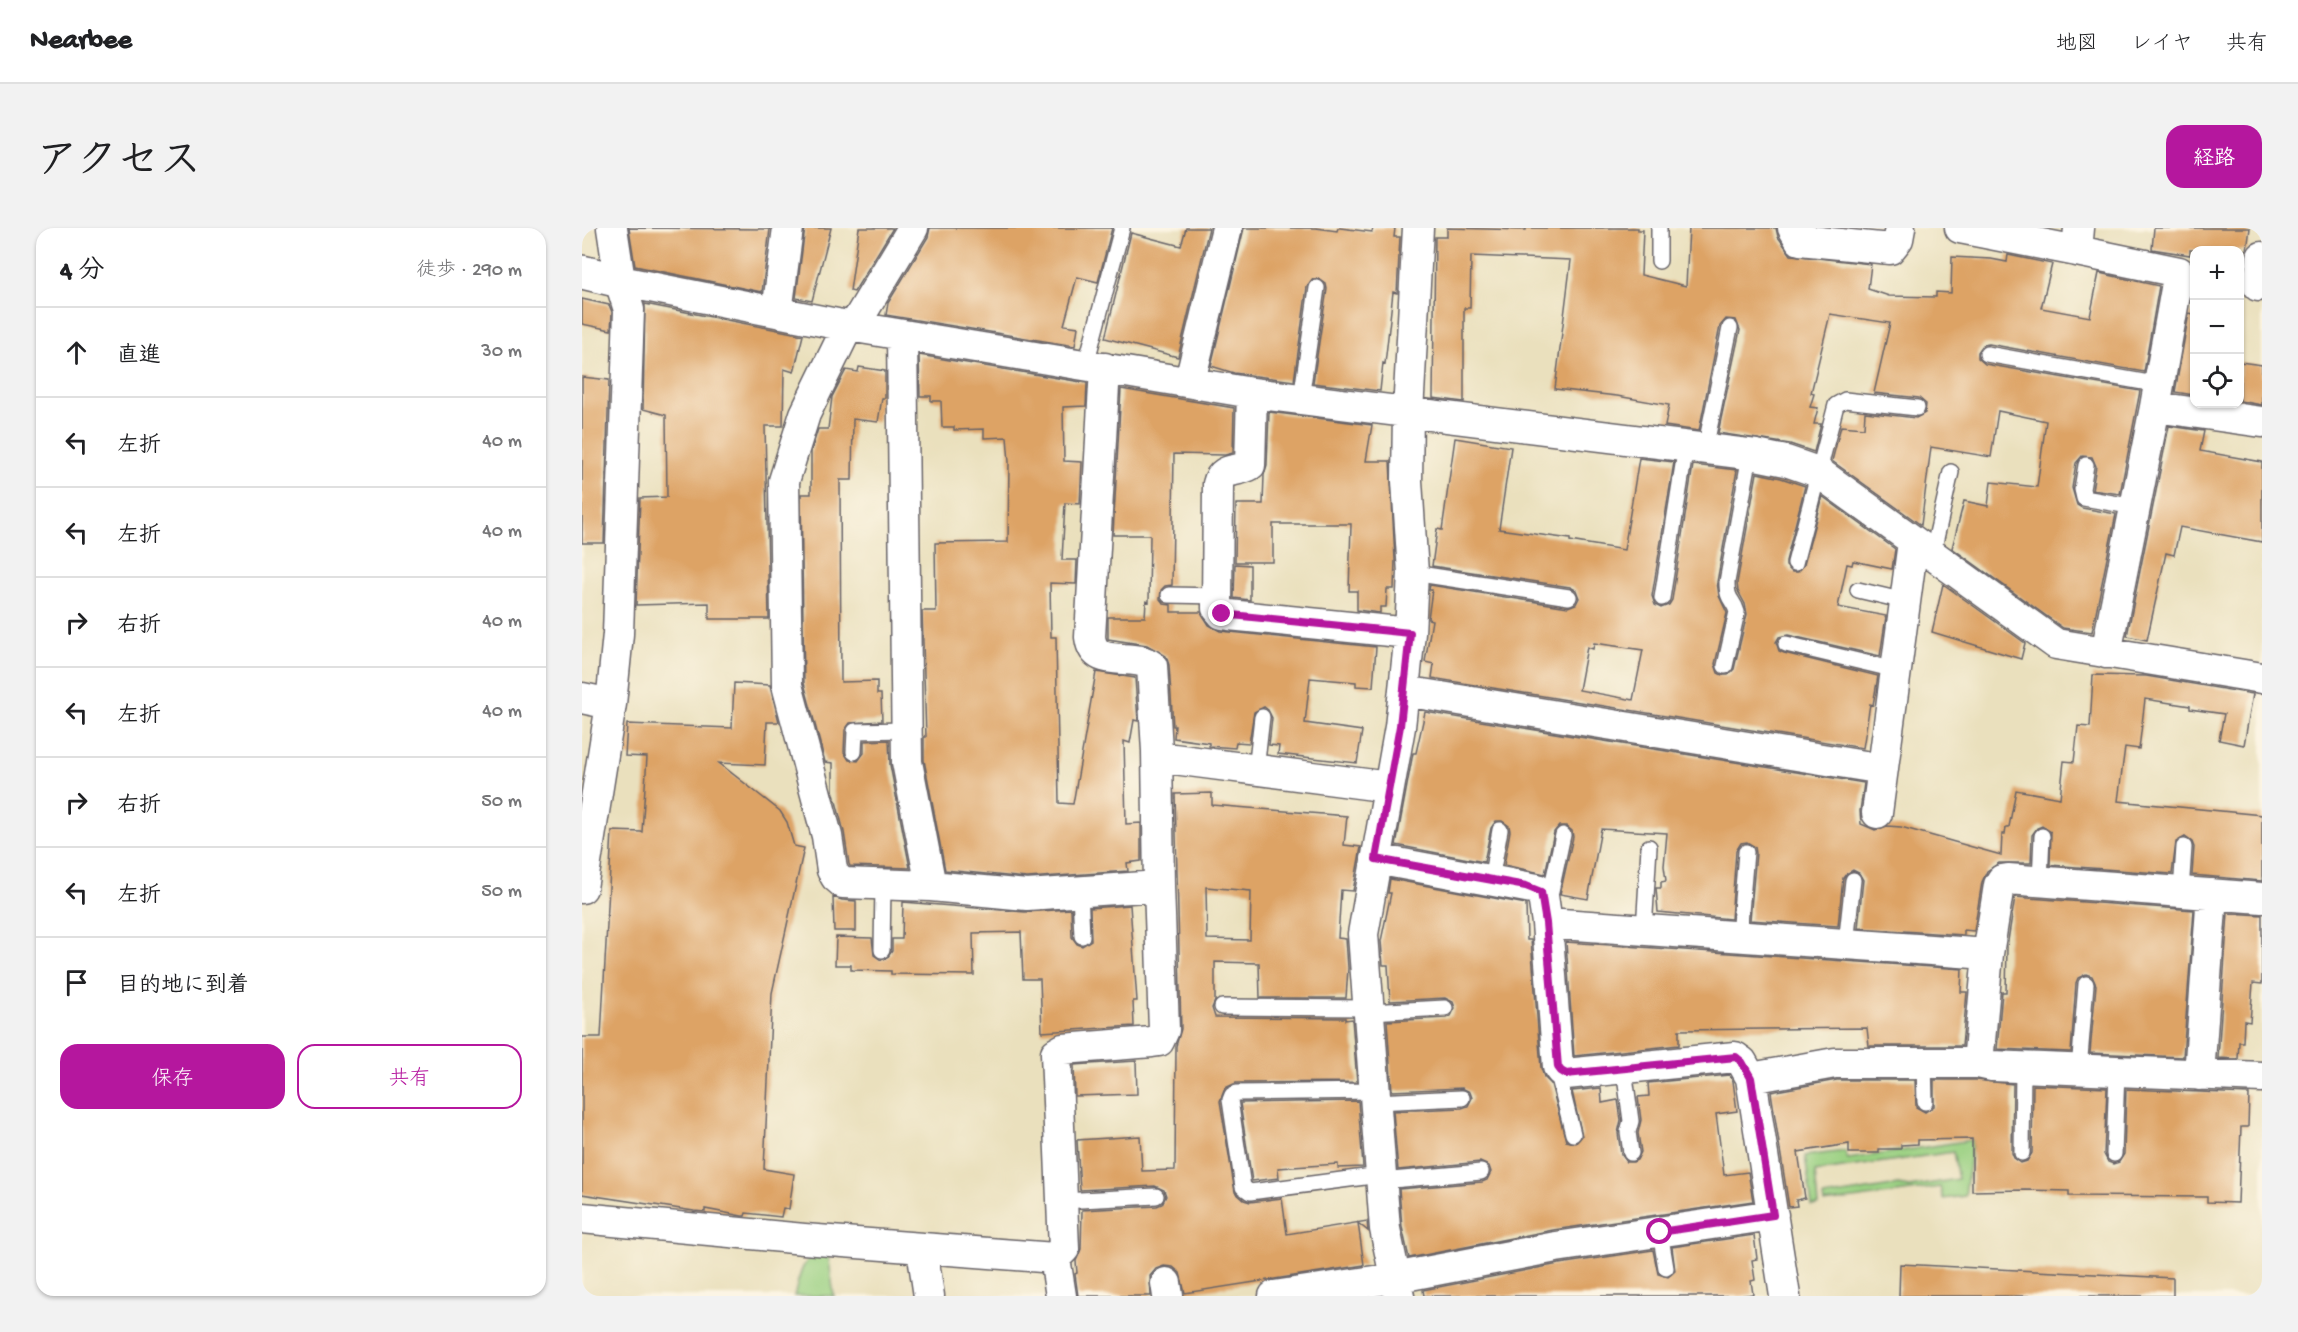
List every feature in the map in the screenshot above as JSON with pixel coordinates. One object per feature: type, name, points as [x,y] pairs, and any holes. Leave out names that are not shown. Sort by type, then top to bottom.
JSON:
[{"type":"street","points":[[582,888],[611,704],[618,634],[629,310],[620,281],[612,228]]},
{"type":"street","points":[[777,312],[788,228]]},
{"type":"street","points":[[913,228],[851,326],[805,414],[784,481],[787,685],[827,836],[832,870],[843,883],[931,886],[1027,895],[1159,886]]},
{"type":"street","points":[[1190,381],[1227,228]]},
{"type":"street","points":[[1396,1287],[1385,1229],[1380,1178],[1363,934],[1400,726],[1410,633],[1413,573],[1407,481],[1408,413],[1418,228]]},
{"type":"street","points":[[1793,228],[1800,240],[1890,249],[1898,239],[1900,228]]},
{"type":"street","points":[[1960,228],[2078,239],[2187,273],[2158,396],[2106,653]]},
{"type":"street","points":[[582,272],[851,326],[1252,393],[1786,461],[1818,472],[2051,641],[2106,653],[2262,678]]},
{"type":"street","points":[[902,335],[907,762],[931,886]]},
{"type":"street","points":[[582,1218],[922,1249],[1054,1258],[1064,1248],[1056,1053],[1063,1049],[1159,1041],[1164,1030],[1159,886],[1158,758],[1152,666],[1146,661],[1104,657],[1096,654],[1091,646],[1103,386],[1096,366]]},
{"type":"street","points":[[1252,393],[1250,465],[1244,469],[1228,470],[1223,473],[1218,484],[1217,608],[1222,614],[1410,633]]},
{"type":"street","points":[[2158,396],[2262,422]]},
{"type":"street","points":[[1877,813],[1905,601],[1922,549]]},
{"type":"street","points":[[1404,691],[1883,769]]},
{"type":"street","points":[[582,698],[611,704]]},
{"type":"street","points":[[1158,758],[1389,787]]},
{"type":"street","points":[[1376,859],[1537,889],[1545,909],[1558,1067],[1566,1074],[1736,1057],[1742,1062],[1751,1078],[1773,1215],[1780,1295]]},
{"type":"street","points":[[1978,1063],[1988,954],[1999,885],[2002,880],[2262,897]]},
{"type":"street","points":[[2199,1075],[2212,894]]},
{"type":"street","points":[[1545,909],[1644,930],[1988,954]]},
{"type":"street","points":[[1751,1078],[1835,1063],[1978,1063],[2079,1070],[2262,1077]]},
{"type":"street","points":[[1274,1296],[1396,1287],[1556,1247],[1773,1215]]},
{"type":"street","points":[[922,1249],[929,1296]]},
{"type":"street","points":[[1054,1258],[1061,1296]]},
{"type":"lane","points":[[1096,366],[1122,228]]},
{"type":"lane","points":[[1659,228],[1659,261]]},
{"type":"lane","points":[[1301,399],[1317,288]]},
{"type":"lane","points":[[1662,598],[1696,448],[1730,328]]},
{"type":"lane","points":[[1987,354],[2158,396]]},
{"type":"lane","points":[[1795,563],[1836,405],[1845,399],[1917,408]]},
{"type":"lane","points":[[1725,666],[1737,612],[1728,598],[1727,582],[1750,455]]},
{"type":"lane","points":[[2086,465],[2082,489],[2084,498],[2135,507]]},
{"type":"lane","points":[[1922,549],[1951,472]]},
{"type":"lane","points":[[1413,573],[1569,597]]},
{"type":"lane","points":[[1858,590],[1905,601]]},
{"type":"lane","points":[[1170,595],[1218,596]]},
{"type":"lane","points":[[1786,645],[1896,670]]},
{"type":"lane","points":[[1256,770],[1262,717]]},
{"type":"lane","points":[[854,752],[855,731],[907,730]]},
{"type":"lane","points":[[1491,880],[1500,830]]},
{"type":"lane","points":[[1545,909],[1563,836]]},
{"type":"lane","points":[[2040,881],[2042,836]]},
{"type":"lane","points":[[1644,930],[1649,847]]},
{"type":"lane","points":[[2181,892],[2184,847]]},
{"type":"lane","points":[[1739,936],[1746,852]]},
{"type":"lane","points":[[1846,944],[1853,880]]},
{"type":"lane","points":[[882,950],[883,885]]},
{"type":"lane","points":[[1080,892],[1082,936]]},
{"type":"lane","points":[[2079,1070],[2086,984]]},
{"type":"lane","points":[[1222,1007],[1369,1010],[1446,1008]]},
{"type":"lane","points":[[1924,1063],[1925,1102]]},
{"type":"lane","points":[[2022,1153],[2023,1067]]},
{"type":"lane","points":[[1624,1069],[1631,1121],[1628,1132],[1631,1153]]},
{"type":"lane","points":[[1561,1071],[1560,1083],[1573,1134]]},
{"type":"lane","points":[[2114,1154],[2117,1071]]},
{"type":"lane","points":[[1462,1098],[1237,1093],[1232,1095],[1230,1100],[1243,1187],[1245,1191],[1250,1192],[1380,1178],[1481,1172]]},
{"type":"lane","points":[[1062,1201],[1156,1196]]},
{"type":"lane","points":[[1660,1232],[1666,1268]]},
{"type":"green space","points":[[1972,1140],[1965,1196],[1943,1199],[1940,1187],[1824,1203],[1823,1197],[1898,1185],[1909,1187],[1958,1179],[1953,1152],[1815,1172],[1818,1205],[1812,1206],[1805,1156],[1845,1151],[1848,1159]]},
{"type":"green space","points":[[828,1253],[834,1296],[794,1296],[800,1273],[807,1261],[819,1254]]},
{"type":"building","points":[[629,228],[770,229],[762,292],[635,266]]},
{"type":"building","points":[[805,228],[831,228],[812,301],[796,298]]},
{"type":"building","points":[[859,228],[893,228],[854,292],[850,291]]},
{"type":"building","points":[[930,228],[1112,228],[1098,282],[1077,277],[1064,325],[1078,327],[1075,346],[886,315],[888,303],[928,237]]},
{"type":"building","points":[[1186,228],[1209,228],[1178,357],[1105,338],[1131,233],[1181,246]]},
{"type":"building","points":[[1244,228],[1316,228],[1337,231],[1340,228],[1372,232],[1373,228],[1395,228],[1394,237],[1400,237],[1397,293],[1393,292],[1380,391],[1313,383],[1327,289],[1326,284],[1319,279],[1313,279],[1307,287],[1294,381],[1234,373],[1211,366]]},
{"type":"building","points":[[1447,228],[1526,230],[1526,228],[1638,228],[1638,230],[1643,230],[1641,275],[1686,286],[1689,228],[1776,228],[1778,237],[1791,255],[1871,264],[1868,289],[1889,296],[1936,297],[1936,292],[1951,293],[1952,257],[2007,262],[2008,255],[2052,264],[2041,308],[2090,317],[2099,273],[2159,286],[2144,372],[1989,344],[1983,345],[1978,352],[1978,358],[1985,364],[2140,391],[2120,494],[2092,490],[2096,466],[2092,457],[2082,456],[2076,463],[2072,488],[2077,505],[2116,514],[2092,632],[2063,628],[1952,548],[1964,501],[1988,506],[1991,482],[2037,487],[2046,421],[1998,411],[1991,457],[1931,447],[1921,525],[1832,461],[1841,426],[1864,428],[1865,412],[1916,418],[1925,413],[1926,404],[1919,398],[1874,393],[1890,323],[1830,314],[1811,393],[1814,394],[1810,407],[1818,408],[1814,424],[1821,424],[1814,452],[1790,444],[1718,433],[1740,330],[1736,320],[1726,319],[1720,326],[1699,431],[1665,426],[1669,405],[1555,389],[1571,260],[1471,256],[1470,308],[1464,308],[1464,402],[1433,398],[1435,237],[1447,237]]},
{"type":"building","points":[[2154,228],[2250,228],[2247,250],[2244,250],[2244,246],[2190,246],[2190,255],[2152,249]]},
{"type":"building","points":[[582,299],[609,305],[612,312],[611,330],[582,324]]},
{"type":"building","points":[[645,304],[803,335],[794,372],[784,369],[783,426],[765,426],[769,619],[709,619],[709,603],[636,605],[640,498],[667,497],[666,415],[643,409]]},
{"type":"building","points":[[2189,313],[2190,394],[2175,392]]},
{"type":"building","points":[[919,355],[1087,383],[1086,406],[1063,407],[1064,461],[1082,462],[1080,504],[1065,503],[1062,560],[1077,560],[1076,584],[1050,583],[1051,637],[1056,637],[1059,803],[1073,804],[1096,672],[1135,678],[1138,721],[1134,720],[1130,743],[1124,741],[1126,824],[1141,823],[1141,861],[1127,863],[1128,871],[1027,878],[945,870],[924,760],[924,737],[926,737],[922,611],[936,611],[935,543],[1008,542],[1009,462],[1007,437],[984,438],[984,429],[954,430],[954,427],[942,427],[941,401],[931,401],[931,396],[920,396]]},
{"type":"building","points":[[2244,363],[2262,365],[2262,405],[2244,402]]},
{"type":"building","points":[[859,367],[885,371],[885,398],[882,398],[878,422],[853,419],[852,480],[840,480],[841,682],[877,681],[877,694],[881,694],[882,721],[850,723],[845,730],[844,752],[849,760],[858,761],[864,753],[864,741],[889,740],[890,765],[910,868],[850,866],[833,790],[833,763],[825,762],[804,683],[801,494],[811,494],[811,451],[818,429],[828,429],[832,397],[846,370],[858,372]]},
{"type":"building","points":[[582,377],[609,380],[604,543],[582,543]]},
{"type":"building","points":[[1121,389],[1234,408],[1233,453],[1225,455],[1174,454],[1172,585],[1165,586],[1161,590],[1160,599],[1164,604],[1171,605],[1171,612],[1201,612],[1209,625],[1220,631],[1376,647],[1373,687],[1356,686],[1356,682],[1310,678],[1305,723],[1362,731],[1357,763],[1278,754],[1279,746],[1269,745],[1272,718],[1264,707],[1254,712],[1249,743],[1236,742],[1235,748],[1209,746],[1209,743],[1174,738],[1175,726],[1173,726],[1169,665],[1166,656],[1147,645],[1108,639],[1108,617],[1145,617],[1146,601],[1149,602],[1150,535],[1113,535]]},
{"type":"building","points":[[1269,412],[1372,425],[1366,461],[1390,461],[1395,560],[1394,589],[1387,589],[1386,607],[1380,607],[1380,613],[1357,610],[1357,591],[1349,591],[1351,524],[1273,524],[1273,562],[1235,562],[1236,504],[1263,504]]},
{"type":"building","points":[[2169,426],[2204,431],[2200,451],[2262,462],[2262,542],[2180,527],[2174,555],[2166,553],[2147,640],[2127,636]]},
{"type":"building","points":[[1455,438],[1511,447],[1499,529],[1570,539],[1570,541],[1624,550],[1639,458],[1674,462],[1652,596],[1655,605],[1661,608],[1669,605],[1672,600],[1693,465],[1737,470],[1717,582],[1719,596],[1727,613],[1715,664],[1718,673],[1728,675],[1734,669],[1747,614],[1737,583],[1757,473],[1805,486],[1786,561],[1786,566],[1792,572],[1798,572],[1804,565],[1822,496],[1895,549],[1892,569],[1853,561],[1852,565],[1847,564],[1838,607],[1886,616],[1880,656],[1788,635],[1779,637],[1776,642],[1779,651],[1784,653],[1878,676],[1873,705],[1870,704],[1863,748],[1432,678],[1434,664],[1425,662],[1432,620],[1428,619],[1432,590],[1429,590],[1430,585],[1568,607],[1576,604],[1579,598],[1576,590],[1570,587],[1432,566],[1437,529],[1442,530]],"holes":[[[1594,643],[1643,650],[1633,700],[1579,690],[1587,647],[1593,649]]]},
{"type":"building","points":[[1235,564],[1250,565],[1250,600],[1234,598]]},
{"type":"building","points":[[1943,584],[2025,643],[2021,659],[1932,632]]},
{"type":"building","points":[[2093,675],[2146,676],[2253,694],[2244,745],[2219,740],[2224,714],[2145,699],[2139,749],[2125,747],[2118,801],[2262,815],[2262,881],[2192,875],[2194,847],[2192,842],[2185,837],[2176,842],[2172,874],[2050,865],[2051,832],[2042,826],[2037,828],[2032,835],[2031,863],[1999,863],[1987,871],[1982,882],[1974,931],[1964,930],[1964,935],[1858,928],[1863,880],[1859,873],[1853,870],[1843,878],[1838,926],[1750,920],[1756,853],[1755,847],[1747,842],[1741,843],[1736,851],[1731,919],[1658,912],[1656,888],[1661,888],[1661,882],[1666,881],[1664,866],[1667,833],[1601,829],[1588,899],[1560,894],[1573,837],[1572,831],[1566,826],[1559,826],[1554,832],[1545,874],[1504,865],[1510,831],[1509,826],[1502,821],[1496,821],[1491,828],[1484,862],[1396,845],[1413,753],[1416,753],[1425,712],[1864,783],[1860,811],[1861,824],[1875,830],[1887,826],[1901,827],[2001,855],[2002,834],[2005,834],[2006,827],[2009,827],[2016,790],[2060,798],[2064,761],[2074,762],[2078,726],[2090,727]]},
{"type":"building","points":[[734,683],[770,685],[779,722],[767,722],[765,765],[719,763],[780,811],[787,822],[794,846],[804,848],[772,993],[764,1169],[794,1174],[789,1209],[783,1208],[781,1217],[746,1213],[742,1216],[705,1209],[705,1212],[694,1211],[582,1194],[582,1037],[601,1037],[612,831],[642,832],[647,757],[625,756],[627,724],[732,728]]},
{"type":"building","points":[[1212,793],[1212,805],[1347,816],[1344,845],[1361,847],[1353,891],[1341,890],[1338,938],[1346,939],[1348,968],[1346,998],[1260,998],[1259,963],[1215,962],[1215,1001],[1212,1008],[1215,1017],[1352,1019],[1357,1082],[1236,1083],[1225,1088],[1220,1101],[1235,1192],[1250,1202],[1282,1198],[1287,1234],[1367,1221],[1368,1231],[1358,1223],[1364,1265],[1185,1293],[1180,1273],[1173,1267],[1164,1266],[1156,1269],[1150,1276],[1151,1296],[1078,1296],[1075,1274],[1077,1273],[1076,1261],[1081,1249],[1082,1210],[1157,1206],[1162,1204],[1166,1196],[1164,1190],[1155,1186],[1080,1190],[1077,1140],[1140,1136],[1142,1171],[1175,1170],[1176,1046],[1181,1029],[1175,794]],"holes":[[[1206,887],[1251,891],[1250,940],[1207,939]]]},
{"type":"building","points":[[1390,879],[1526,904],[1527,940],[1531,940],[1541,1068],[1544,1077],[1551,1084],[1566,1141],[1576,1143],[1582,1136],[1572,1091],[1601,1088],[1602,1103],[1618,1100],[1621,1120],[1618,1133],[1621,1154],[1627,1162],[1633,1162],[1637,1160],[1641,1152],[1638,1133],[1641,1120],[1638,1097],[1649,1096],[1648,1083],[1729,1075],[1733,1081],[1737,1111],[1716,1114],[1724,1175],[1748,1172],[1753,1201],[1553,1230],[1409,1258],[1402,1227],[1399,1189],[1482,1182],[1487,1180],[1491,1172],[1489,1166],[1480,1162],[1398,1170],[1393,1111],[1462,1108],[1468,1106],[1472,1098],[1470,1092],[1462,1088],[1392,1091],[1387,1021],[1446,1018],[1451,1016],[1455,1008],[1453,1002],[1445,998],[1390,1001],[1388,965],[1383,965],[1381,941],[1391,893],[1388,893]]},
{"type":"building","points":[[833,897],[856,901],[856,931],[834,931]]},
{"type":"building","points":[[2015,897],[2194,910],[2183,1057],[2090,1053],[2096,985],[2092,976],[2086,974],[2078,978],[2076,983],[2071,1052],[1997,1049],[2002,992],[2006,992],[2007,947]]},
{"type":"building","points":[[903,902],[1025,912],[1071,909],[1072,937],[1077,944],[1082,946],[1091,940],[1090,908],[1130,905],[1137,1001],[1133,1001],[1134,1026],[1042,1032],[1040,979],[1023,979],[1021,932],[973,933],[974,975],[891,974],[891,971],[851,970],[851,965],[835,965],[836,937],[872,938],[874,955],[881,960],[887,958],[892,951],[892,939],[902,939]]},
{"type":"building","points":[[2228,913],[2262,915],[2262,984],[2253,983],[2250,1022],[2244,1021],[2243,1042],[2239,1042],[2238,1059],[2218,1058]]},
{"type":"building","points":[[1566,942],[1962,969],[1961,992],[1967,992],[1962,1046],[1869,1046],[1867,1028],[1679,1030],[1679,1045],[1574,1056]]},
{"type":"building","points":[[1136,1061],[1137,1094],[1075,1096],[1074,1065]]},
{"type":"building","points":[[1837,1080],[1915,1080],[1916,1107],[1925,1112],[1934,1106],[1934,1080],[1976,1080],[2013,1084],[2012,1153],[2014,1158],[2021,1163],[2027,1161],[2032,1153],[2033,1085],[2107,1088],[2104,1154],[2108,1162],[2113,1164],[2119,1162],[2124,1154],[2126,1089],[2249,1094],[2248,1127],[2241,1127],[2238,1203],[2207,1202],[2207,1197],[2069,1196],[2069,1191],[1972,1191],[1972,1139],[1918,1140],[1918,1144],[1901,1145],[1901,1149],[1879,1149],[1879,1153],[1849,1153],[1849,1144],[1798,1152],[1805,1198],[1796,1200],[1797,1206],[1789,1207],[1771,1092]]},
{"type":"building","points":[[1358,1101],[1363,1167],[1338,1168],[1338,1164],[1278,1168],[1279,1178],[1252,1181],[1240,1103]]},
{"type":"building","points":[[1754,1235],[1757,1259],[1752,1260],[1755,1280],[1751,1281],[1753,1294],[1740,1296],[1424,1296],[1423,1290],[1559,1264],[1653,1250],[1658,1274],[1668,1277],[1675,1271],[1672,1247]]},
{"type":"building","points":[[1900,1264],[2173,1278],[2173,1296],[1899,1296]]},
{"type":"route","points":[[1222,614],[1410,633],[1400,726],[1376,859],[1526,886],[1541,892],[1546,923],[1558,1067],[1561,1071],[1566,1074],[1736,1057],[1742,1062],[1751,1078],[1773,1215],[1660,1232]]}]
